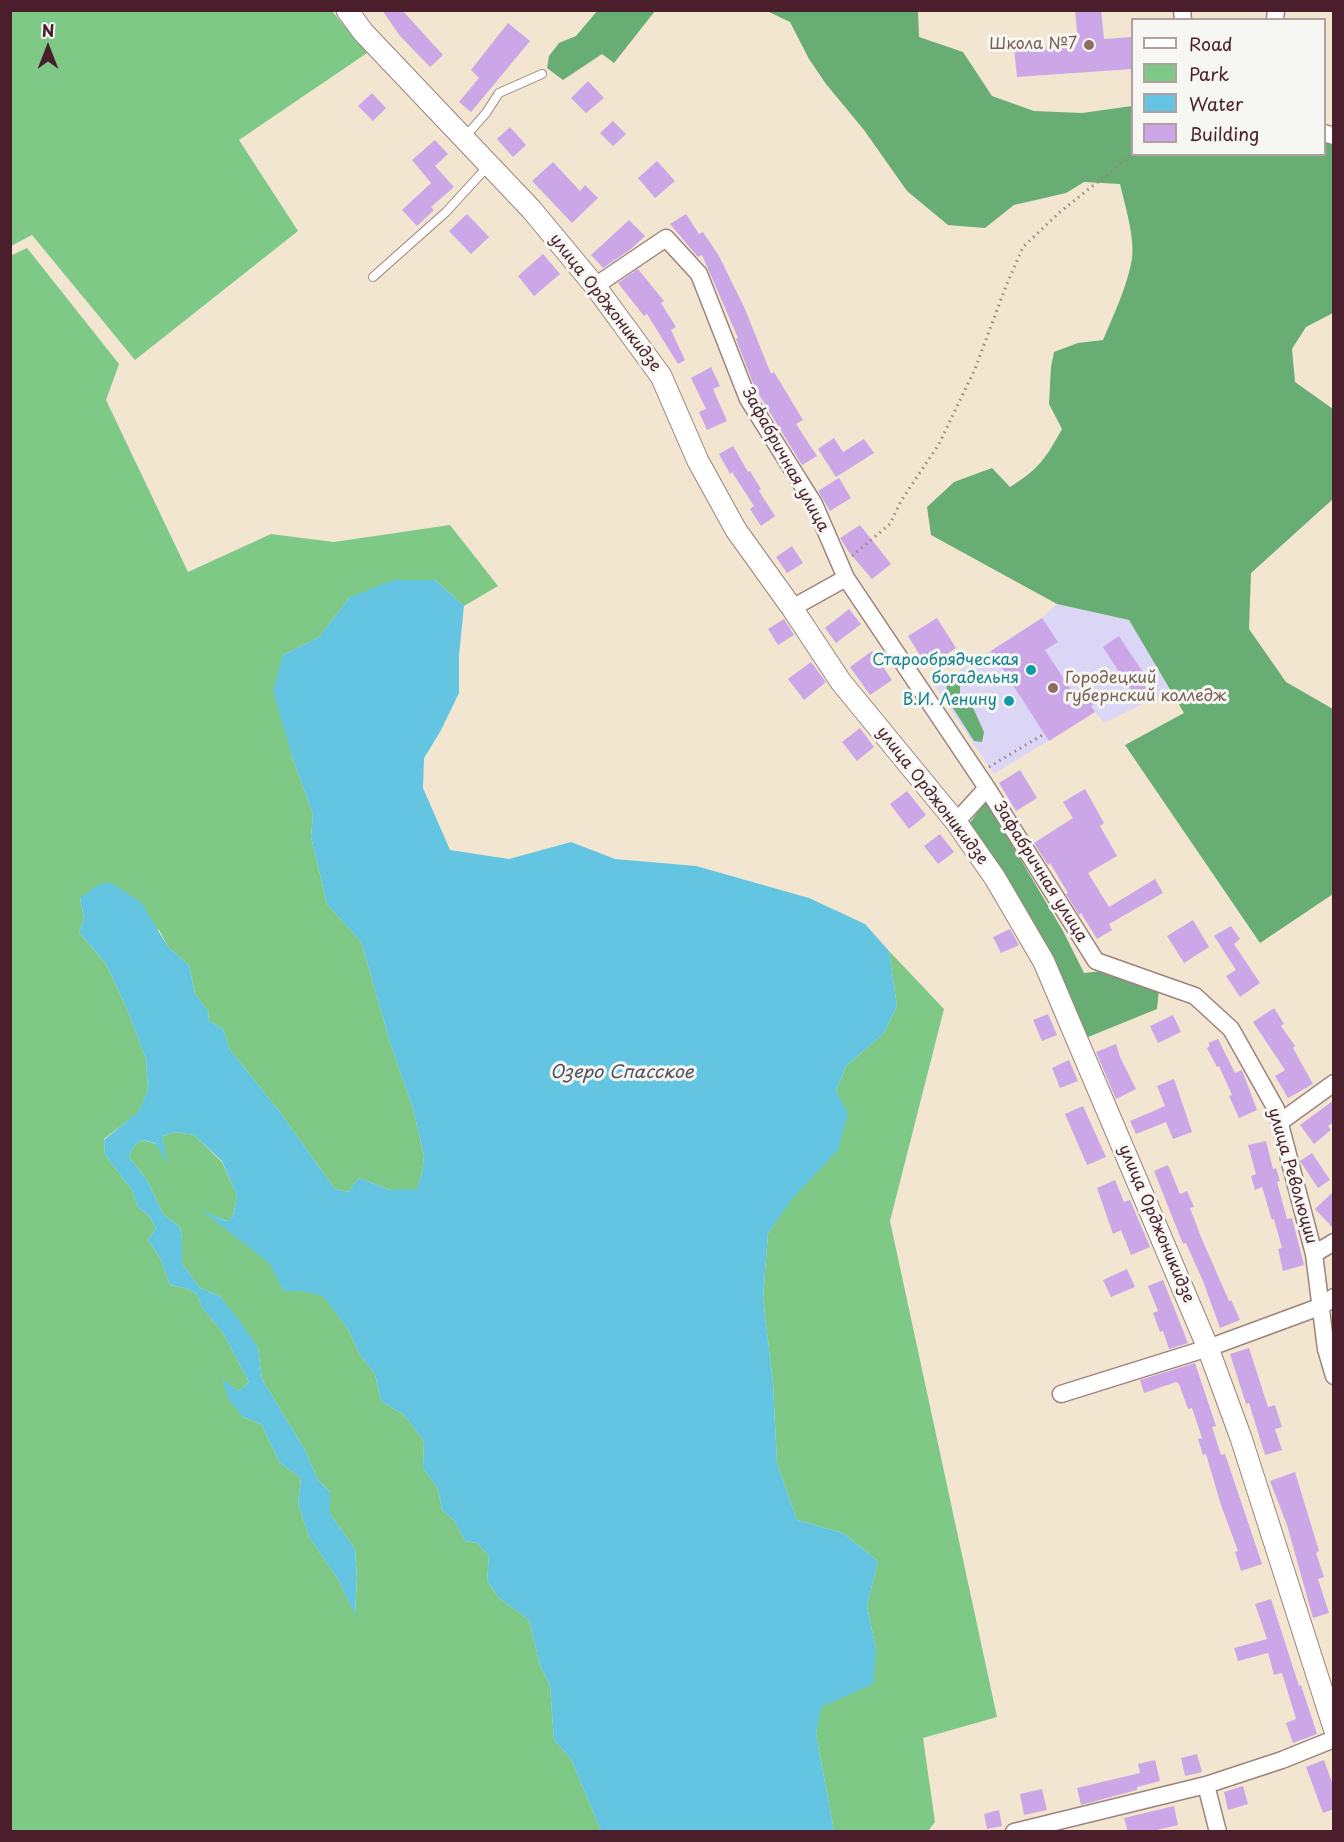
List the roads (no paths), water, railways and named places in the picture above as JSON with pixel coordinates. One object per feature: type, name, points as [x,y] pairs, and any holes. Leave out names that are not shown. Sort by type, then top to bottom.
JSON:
[{"type":"street","name":"улица Орджоникидзе","points":[[347,10],[363,32],[531,209],[595,286],[661,376],[698,461],[736,530],[841,682],[956,822],[996,878],[1044,962],[1208,1348],[1241,1438],[1334,1728]]},
{"type":"street","name":"Зафабричная улица","points":[[595,286],[666,238],[699,274],[748,399],[814,504],[843,571],[982,781],[1096,961]]},
{"type":"street","points":[[792,608],[843,571]]},
{"type":"street","points":[[956,822],[982,781]]},
{"type":"street","name":"улица Революции","points":[[1096,961],[1195,996],[1231,1029],[1276,1109],[1280,1122],[1328,1302],[1326,1349],[1334,1376]]},
{"type":"street","points":[[1280,1122],[1334,1083]]},
{"type":"street","points":[[1314,1254],[1334,1242]]},
{"type":"street","points":[[1061,1394],[1208,1348],[1328,1302]]},
{"type":"street","points":[[1014,1832],[1206,1785],[1282,1760],[1334,1739]]},
{"type":"street","points":[[1206,1785],[1218,1832]]},
{"type":"lane","points":[[464,138],[486,113],[499,93],[542,74]]},
{"type":"lane","points":[[373,277],[446,212],[489,165]]},
{"type":"water","name":"Озеро Спасское","points":[[394,580],[435,580],[464,606],[459,655],[459,693],[424,758],[423,788],[450,850],[509,859],[571,842],[615,859],[696,866],[809,898],[865,924],[889,951],[897,1006],[884,1033],[846,1066],[836,1091],[848,1114],[838,1150],[792,1199],[768,1233],[763,1298],[773,1383],[777,1463],[797,1520],[843,1533],[878,1561],[867,1606],[876,1649],[873,1684],[821,1707],[816,1734],[834,1831],[601,1831],[571,1759],[554,1740],[550,1686],[540,1665],[529,1620],[499,1598],[487,1581],[489,1556],[477,1543],[465,1541],[454,1520],[442,1510],[438,1489],[423,1468],[424,1441],[404,1415],[381,1401],[375,1374],[360,1355],[348,1329],[323,1296],[301,1291],[284,1291],[269,1263],[201,1210],[226,1221],[233,1216],[237,1196],[222,1161],[194,1135],[176,1132],[162,1136],[168,1164],[155,1143],[142,1140],[133,1147],[129,1157],[147,1180],[163,1214],[180,1227],[182,1263],[200,1288],[220,1296],[258,1348],[262,1379],[305,1450],[318,1480],[330,1492],[330,1514],[355,1549],[357,1578],[355,1615],[338,1579],[309,1537],[298,1503],[301,1478],[280,1463],[261,1424],[243,1417],[229,1400],[222,1379],[239,1391],[249,1382],[223,1333],[202,1308],[197,1294],[185,1288],[170,1285],[160,1258],[148,1240],[156,1228],[149,1216],[138,1207],[132,1190],[105,1155],[104,1140],[139,1111],[148,1089],[146,1059],[127,1009],[106,964],[79,932],[84,919],[80,898],[100,884],[111,883],[141,902],[168,947],[189,965],[195,994],[208,1011],[209,1021],[223,1029],[230,1050],[279,1111],[335,1189],[348,1192],[359,1178],[390,1190],[417,1189],[424,1155],[413,1109],[391,1045],[361,942],[327,904],[311,837],[313,815],[292,756],[273,691],[283,655],[319,637],[350,597]]},
{"type":"place","name":"Школа №7","points":[[1089,45]]},
{"type":"place","name":"Старообрядческая богадельня","points":[[1031,670]]},
{"type":"place","name":"Городецкий губернский колледж","points":[[1053,688]]},
{"type":"place","name":"В.И. Ленину","points":[[1009,701]]}]
